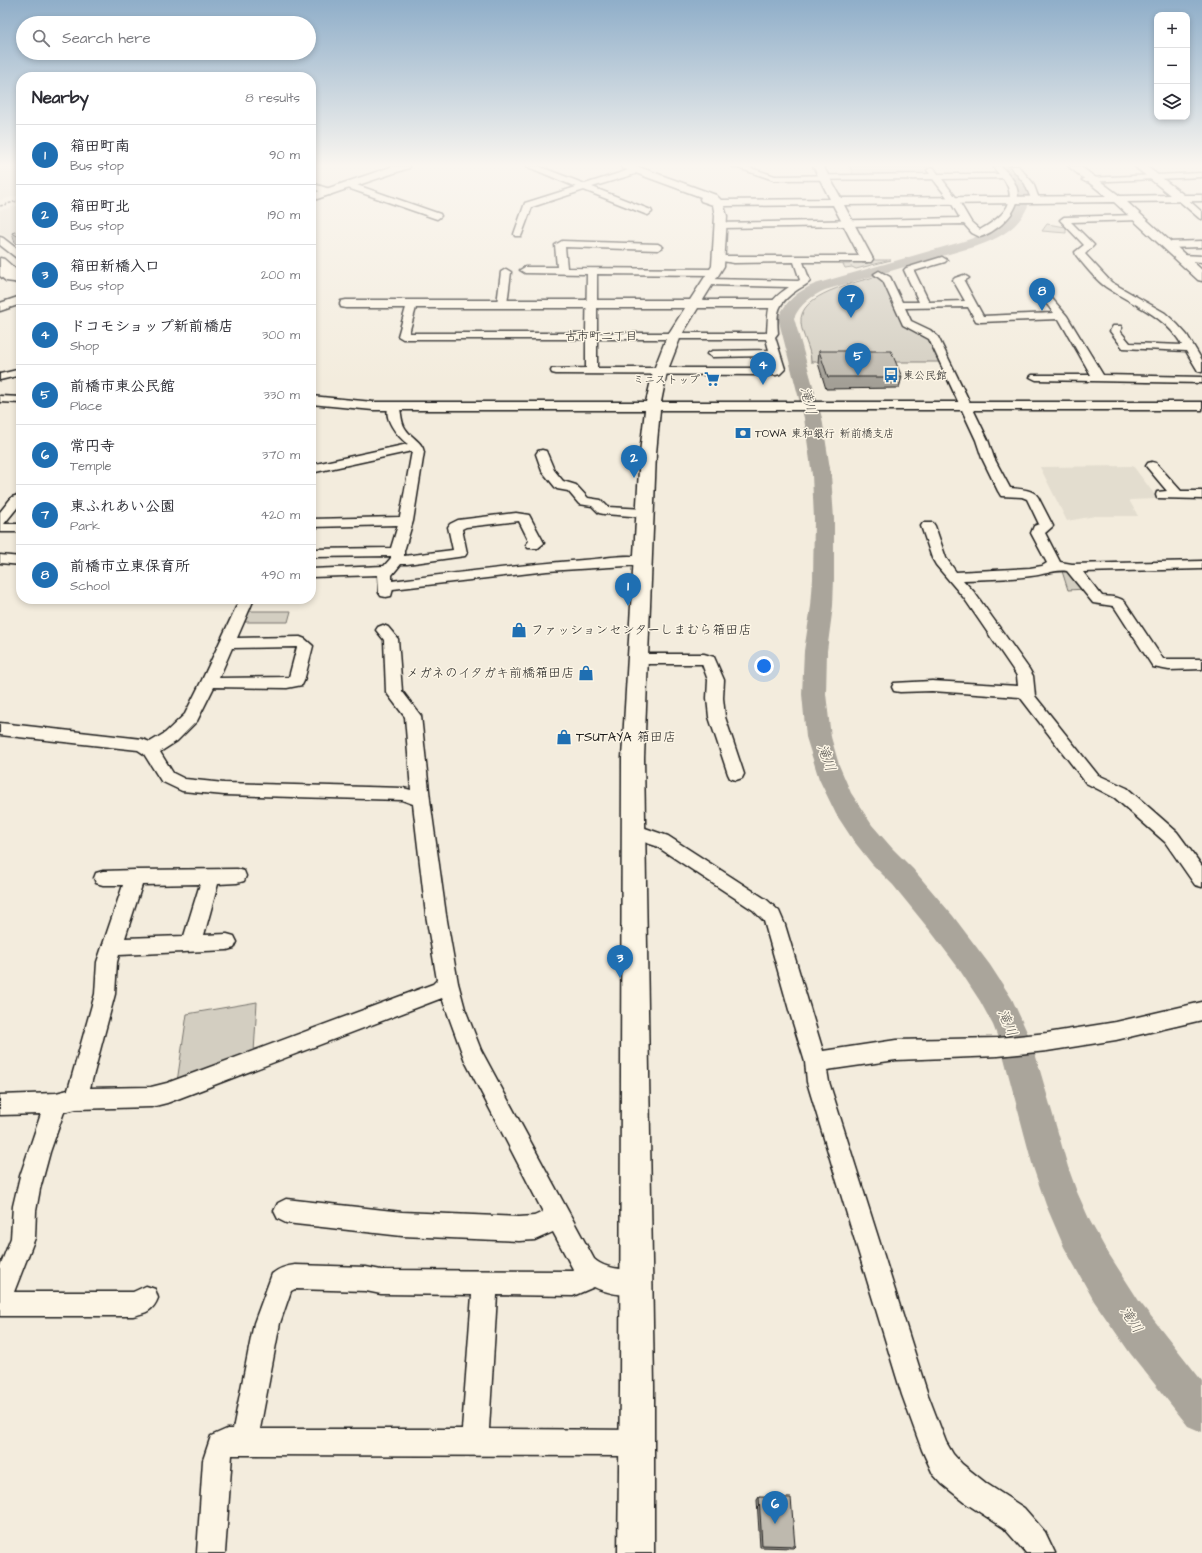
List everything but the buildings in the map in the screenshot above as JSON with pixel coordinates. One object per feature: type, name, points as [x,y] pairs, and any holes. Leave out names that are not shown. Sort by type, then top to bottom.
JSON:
[{"type":"street","points":[[636,1553],[637,1283],[633,758],[648,453],[653,405],[660,372],[674,336],[718,266],[720,238]]},
{"type":"street","points":[[719,258],[734,260],[867,259],[856,238]]},
{"type":"street","points":[[1082,238],[1089,245],[1080,252],[1081,255],[1108,284],[1161,315],[1176,329],[1190,348],[1202,369]]},
{"type":"street","points":[[1160,238],[1202,277]]},
{"type":"street","points":[[0,240],[16,253]]},
{"type":"street","points":[[562,270],[560,245],[562,244],[658,247]]},
{"type":"street","points":[[1167,245],[1202,244]]},
{"type":"street","points":[[0,249],[16,271]]},
{"type":"street","points":[[1182,258],[1202,259]]},
{"type":"street","points":[[346,304],[774,304],[804,281],[797,260]]},
{"type":"street","points":[[926,305],[910,270],[942,260]]},
{"type":"street","points":[[0,262],[16,273]]},
{"type":"street","points":[[525,270],[592,270],[800,284]]},
{"type":"street","points":[[591,371],[592,270]]},
{"type":"street","points":[[502,304],[506,272]]},
{"type":"street","points":[[1,274],[11,280],[16,278]]},
{"type":"street","points":[[879,274],[887,279],[908,325],[934,337],[982,440],[988,458],[1005,492],[1025,494],[1032,497],[1046,526],[1040,529],[1038,533],[1055,565]]},
{"type":"street","points":[[964,278],[958,280],[980,319],[1062,316]]},
{"type":"street","points":[[1046,297],[1062,316],[1100,378]]},
{"type":"street","points":[[0,307],[16,302]]},
{"type":"street","points":[[412,304],[403,336],[770,336]]},
{"type":"street","points":[[556,371],[776,372],[780,369],[770,336],[772,333],[771,320],[774,304]]},
{"type":"street","points":[[900,305],[971,304]]},
{"type":"street","points":[[1116,328],[1115,331],[1127,346],[1190,348]]},
{"type":"street","points":[[708,336],[715,372]]},
{"type":"street","points":[[712,354],[775,353]]},
{"type":"street","points":[[0,377],[16,373]]},
{"type":"street","points":[[1036,377],[1202,380]]},
{"type":"street","points":[[4,399],[16,400]]},
{"type":"street","points":[[316,401],[355,405],[394,406],[1202,406]]},
{"type":"street","points":[[394,406],[394,418],[406,437],[416,446],[418,452],[406,521],[397,555],[385,574],[386,589],[547,567],[642,561]]},
{"type":"street","points":[[316,468],[416,446]]},
{"type":"street","points":[[542,454],[548,471],[559,484],[564,487],[572,488],[584,501],[596,503],[604,510],[645,513]]},
{"type":"street","points":[[1152,466],[1178,495]]},
{"type":"street","points":[[1162,495],[1202,495]]},
{"type":"street","points":[[0,521],[16,501]]},
{"type":"street","points":[[316,553],[390,552],[407,560],[460,553],[455,527],[463,522],[516,517],[524,518],[537,543],[533,545]]},
{"type":"street","points":[[316,523],[406,521]]},
{"type":"street","points":[[928,526],[938,558],[969,595],[1021,669],[1025,676],[1026,692],[1035,708],[1092,779],[1121,793],[1171,837],[1202,880]]},
{"type":"street","points":[[0,528],[16,528]]},
{"type":"street","points":[[0,559],[16,561]]},
{"type":"street","points":[[954,576],[1030,572],[1045,570],[1055,565],[1072,568],[1202,565]]},
{"type":"street","points":[[1072,568],[1098,600],[1117,602],[1120,605],[1158,663],[1169,666],[1202,664]]},
{"type":"street","points":[[316,573],[388,570]]},
{"type":"street","points":[[150,750],[171,737],[186,724],[210,680],[245,604]]},
{"type":"street","points":[[384,630],[391,639],[394,692],[413,716],[421,800],[436,916],[448,983],[462,1031],[472,1054],[585,1268],[591,1274],[606,1280],[637,1283]]},
{"type":"street","points":[[210,680],[218,683],[287,683],[296,680],[305,646],[300,642],[228,642]]},
{"type":"street","points":[[638,659],[704,659],[709,661],[716,680],[715,698],[717,717],[736,774]]},
{"type":"street","points":[[900,687],[932,686],[1026,692]]},
{"type":"street","points":[[0,729],[138,743],[150,750],[167,777],[182,785],[224,790],[403,794],[421,800]]},
{"type":"street","points":[[633,834],[645,835],[662,841],[760,905],[767,911],[775,924],[799,1010],[816,1062],[818,1082],[843,1165],[934,1450],[952,1474],[977,1494],[1014,1518],[1041,1553]]},
{"type":"street","points":[[103,878],[237,876]]},
{"type":"street","points":[[0,1297],[23,1238],[25,1228],[25,1203],[30,1182],[66,1101],[105,994],[107,962],[135,877]]},
{"type":"street","points":[[192,943],[211,877]]},
{"type":"street","points":[[112,947],[228,942]]},
{"type":"street","points":[[0,1105],[151,1097],[167,1093],[440,990],[448,983]]},
{"type":"street","points":[[816,1062],[896,1050],[1039,1043],[1116,1031],[1202,1011]]},
{"type":"street","points":[[286,1211],[402,1224],[519,1229],[535,1228],[558,1217]]},
{"type":"street","points":[[244,1442],[267,1323],[280,1283],[286,1278],[295,1277],[381,1282],[573,1284],[582,1281],[591,1274]]},
{"type":"street","points":[[475,1442],[485,1283]]},
{"type":"street","points":[[0,1304],[134,1304],[146,1298]]},
{"type":"street","points":[[211,1553],[213,1536],[214,1489],[218,1451],[221,1446],[227,1442],[637,1443]]},
{"type":"shaded area","points":[[8,238],[16,238],[16,244]]},
{"type":"shaded area","points":[[849,260],[891,260],[856,269],[852,267],[845,268],[843,264],[850,264]]},
{"type":"shaded area","points":[[877,276],[882,277],[903,323],[930,337],[940,362],[811,362],[810,352],[801,323],[803,313],[809,304],[818,297],[830,291]]},
{"type":"shaded area","points":[[1133,466],[1158,499],[1129,500],[1138,516],[1095,516],[1067,521],[1040,467]]},
{"type":"shaded area","points":[[1061,568],[1071,570],[1086,589],[1068,590]]},
{"type":"shaded area","points":[[248,611],[291,611],[288,622],[243,622]]},
{"type":"shaded area","points":[[257,1002],[254,1052],[177,1082],[187,1014]]},
{"type":"waterway","name":"滝川","points":[[983,238],[966,245],[820,287],[799,299],[791,308],[786,318],[813,418],[823,490],[824,561],[822,610],[817,632],[814,680],[816,723],[826,765],[838,793],[854,820],[872,845],[903,877],[968,957],[991,991],[1007,1020],[1020,1054],[1042,1141],[1054,1180],[1077,1234],[1092,1261],[1108,1288],[1143,1339],[1202,1412]]},
{"type":"place","name":"前橋市立東保育所","points":[[1042,311]]},
{"type":"place","name":"東ふれあい公園","points":[[851,318]]},
{"type":"place","name":"東公民館","points":[[891,375]]},
{"type":"place","name":"前橋市東公民館","points":[[858,376]]},
{"type":"place","name":"ミニストップ","points":[[712,379]]},
{"type":"place","name":"ドコモショップ新前橋店","points":[[763,385]]},
{"type":"place","name":"TOWA 東和銀行 新前橋支店","points":[[743,433]]},
{"type":"place","name":"箱田町北","points":[[634,478]]},
{"type":"place","name":"箱田町南","points":[[628,606]]},
{"type":"place","name":"ファッションセンターしまむら箱田店","points":[[519,630]]},
{"type":"place","name":"メガネのイタガキ前橋箱田店","points":[[586,673]]},
{"type":"place","name":"TSUTAYA 箱田店","points":[[564,737]]},
{"type":"place","name":"箱田新橋入口","points":[[620,978]]},
{"type":"place","name":"常円寺","points":[[775,1524]]},
{"type":"district","name":"古市町二丁目","points":[[601,336]]}]
